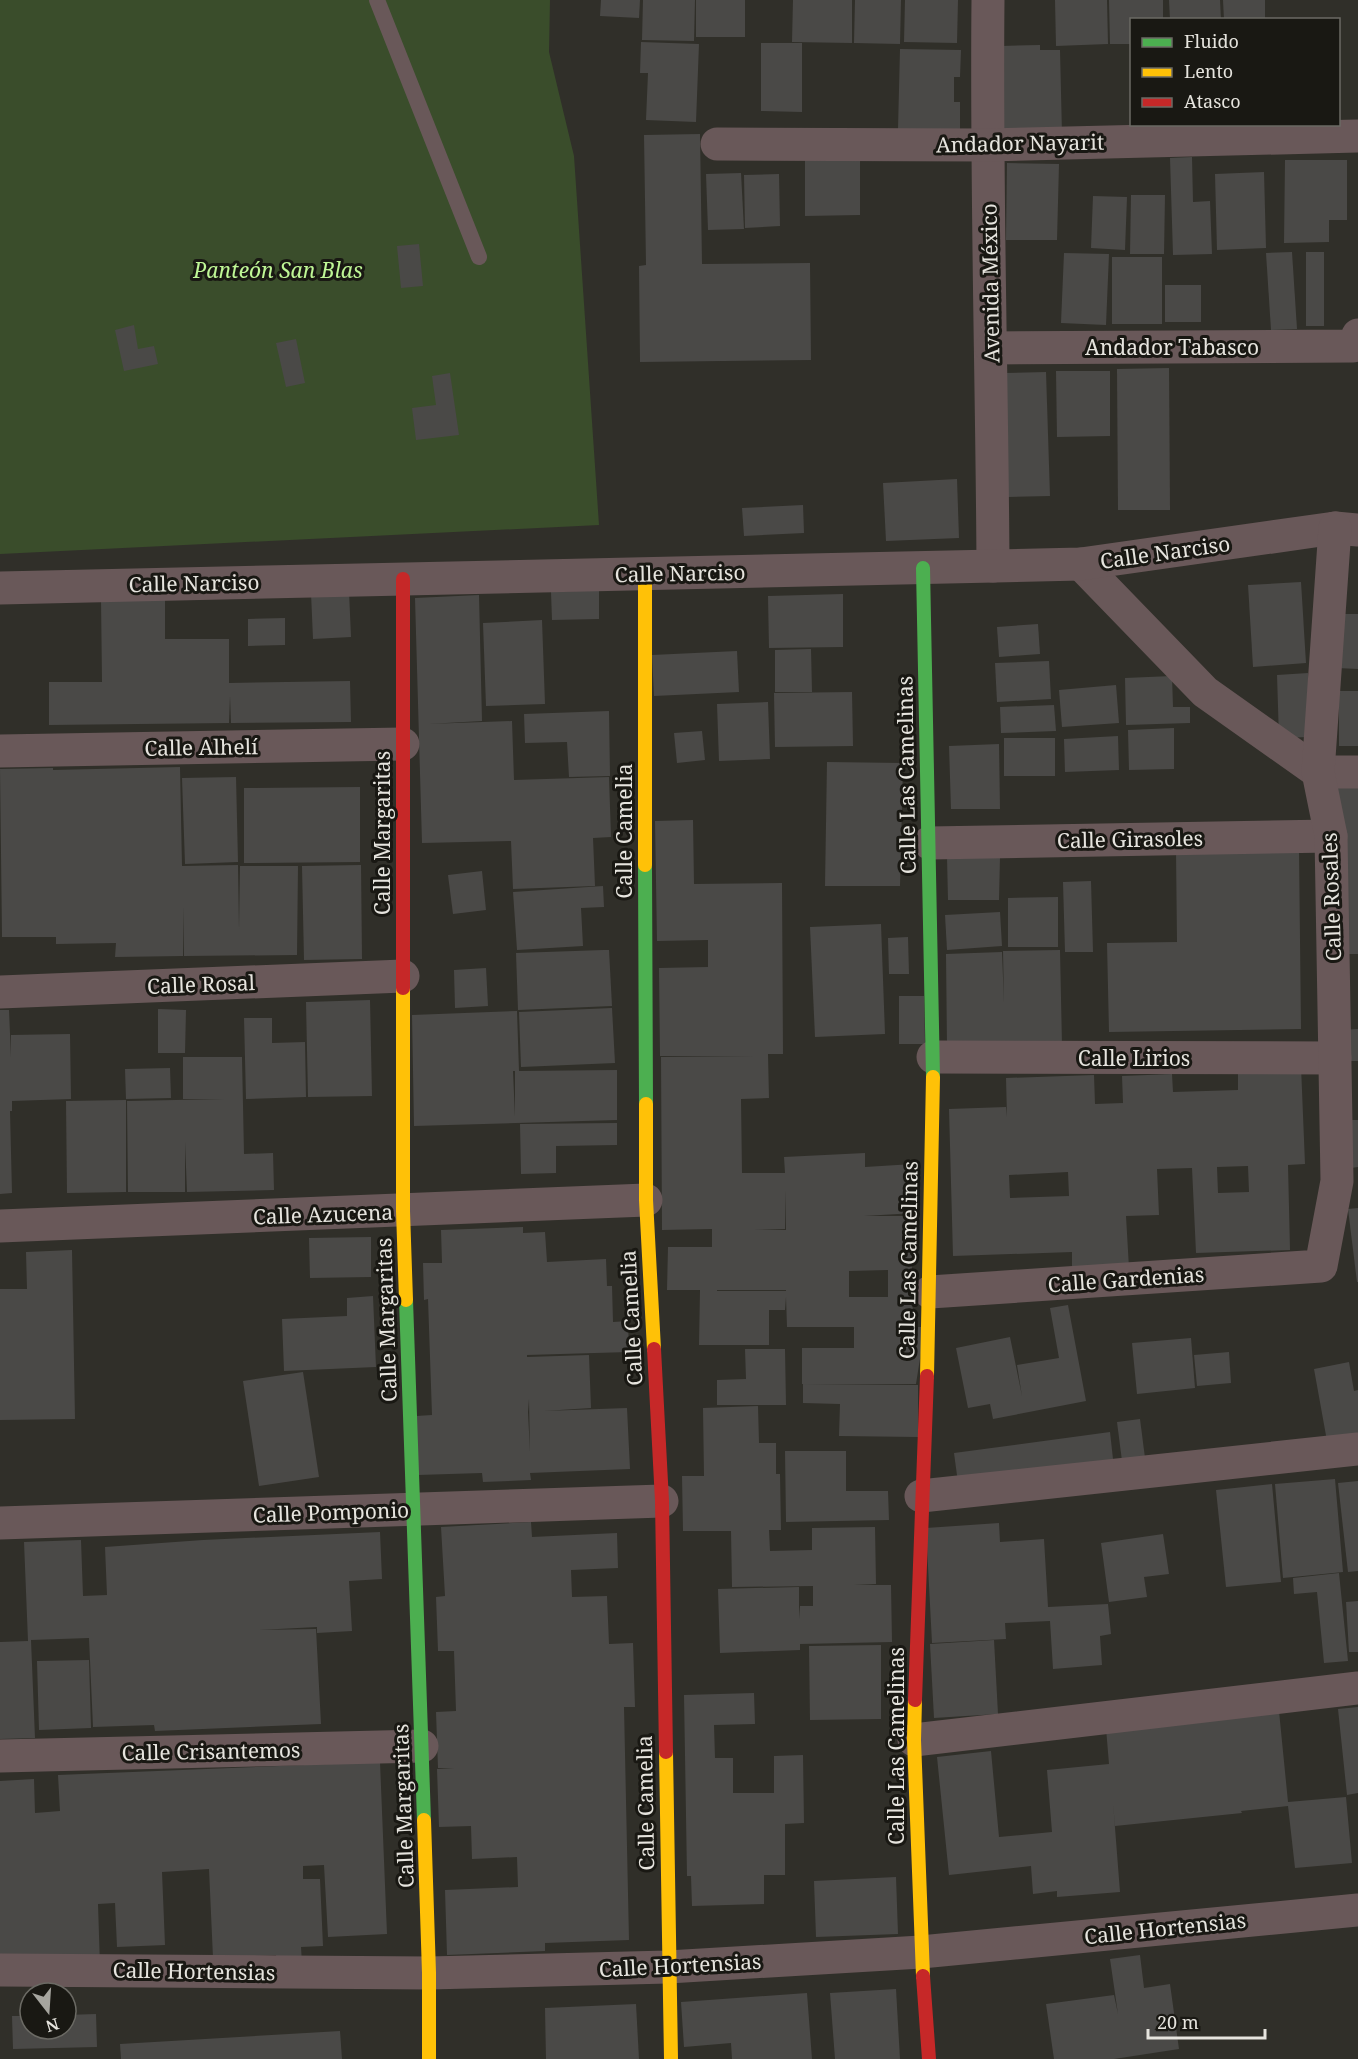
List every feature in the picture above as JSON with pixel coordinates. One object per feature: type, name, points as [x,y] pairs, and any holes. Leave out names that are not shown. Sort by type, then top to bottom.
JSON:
[{"type":"street","name":"Avenida México","points":[[988,0],[986,145],[993,566]]},
{"type":"street","name":"Andador Nayarit","points":[[717,144],[986,145],[1358,136]]},
{"type":"street","name":"Andador Tabasco","points":[[991,348],[1355,340]]},
{"type":"street","name":"Calle Narciso","points":[[0,588],[1081,564],[1346,529]]},
{"type":"street","name":"Calle Rosales","points":[[1321,1266],[1348,1180],[1335,1058],[1346,967],[1331,836],[1318,772],[1346,529]]},
{"type":"street","points":[[1081,564],[1205,692],[1318,772],[1358,772]]},
{"type":"street","name":"Calle Las Camelinas","points":[[923,568],[933,1057],[930,1292],[914,1740],[921,1952],[929,2059]]},
{"type":"street","name":"Calle Camelia","points":[[645,574],[645,1200],[662,1501],[670,2059]]},
{"type":"street","name":"Calle Margaritas","points":[[403,579],[403,1211],[429,1973],[429,2059]]},
{"type":"street","name":"Calle Alhelí","points":[[0,751],[403,744]]},
{"type":"street","name":"Calle Girasoles","points":[[929,843],[1331,836]]},
{"type":"street","name":"Calle Rosal","points":[[0,992],[403,976]]},
{"type":"street","name":"Calle Lirios","points":[[933,1057],[1335,1058]]},
{"type":"street","name":"Calle Azucena","points":[[0,1226],[645,1200]]},
{"type":"street","name":"Calle Gardenias","points":[[930,1292],[1321,1266]]},
{"type":"street","points":[[921,1496],[1358,1449]]},
{"type":"street","name":"Calle Pomponio","points":[[0,1523],[662,1501]]},
{"type":"street","points":[[914,1740],[1358,1688]]},
{"type":"street","name":"Calle Crisantemos","points":[[0,1756],[422,1746]]},
{"type":"street","name":"Calle Hortensias","points":[[0,1970],[429,1973],[669,1967],[921,1952],[1358,1910]]},
{"type":"lane","points":[[377,0],[479,257]]},
{"type":"green space","name":"Panteón San Blas","points":[[0,0],[550,0],[549,52],[574,156],[599,525],[0,554]]},
{"type":"building","points":[[601,0],[640,0],[639,18],[600,16]]},
{"type":"building","points":[[643,0],[695,0],[694,41],[642,40]]},
{"type":"building","points":[[696,0],[745,0],[745,37],[696,37]]},
{"type":"building","points":[[793,0],[852,0],[852,43],[792,42]]},
{"type":"building","points":[[855,0],[901,0],[900,44],[854,43]]},
{"type":"building","points":[[905,0],[958,0],[957,43],[904,42]]},
{"type":"building","points":[[1055,0],[1107,0],[1108,44],[1056,46]]},
{"type":"building","points":[[1109,0],[1163,0],[1163,18],[1130,18],[1130,44],[1110,44]]},
{"type":"building","points":[[1169,0],[1220,0],[1221,18],[1170,18]]},
{"type":"building","points":[[1223,0],[1265,0],[1265,18],[1224,18]]},
{"type":"building","points":[[641,42],[699,44],[696,122],[646,120],[648,73],[640,73]]},
{"type":"building","points":[[761,43],[802,43],[802,112],[761,111]]},
{"type":"building","points":[[1040,45],[1040,50],[1060,50],[1062,134],[1003,135],[1001,46]]},
{"type":"building","points":[[900,49],[961,50],[960,77],[954,77],[954,102],[960,102],[960,130],[898,129]]},
{"type":"building","points":[[700,134],[702,264],[810,263],[811,360],[640,362],[639,266],[646,265],[644,135]]},
{"type":"building","points":[[1192,157],[1193,202],[1210,201],[1212,254],[1173,255],[1170,158]]},
{"type":"building","points":[[860,159],[860,215],[805,216],[805,160]]},
{"type":"building","points":[[1285,160],[1347,160],[1347,220],[1329,220],[1329,242],[1284,243]]},
{"type":"building","points":[[1007,163],[1059,164],[1057,240],[1006,240]]},
{"type":"building","points":[[1264,172],[1266,248],[1217,250],[1215,174]]},
{"type":"building","points":[[741,173],[744,229],[708,230],[706,174]]},
{"type":"building","points":[[779,174],[780,226],[745,228],[744,175]]},
{"type":"building","points":[[1131,195],[1165,195],[1164,254],[1130,254]]},
{"type":"building","points":[[1093,196],[1127,197],[1125,250],[1091,248]]},
{"type":"building","points":[[419,244],[423,286],[401,288],[397,246]]},
{"type":"building","points":[[1292,252],[1297,329],[1271,330],[1266,253]]},
{"type":"building","points":[[1306,252],[1324,252],[1324,326],[1306,326]]},
{"type":"building","points":[[1064,253],[1109,254],[1106,325],[1061,323]]},
{"type":"building","points":[[1112,257],[1162,257],[1162,324],[1112,324]]},
{"type":"building","points":[[1165,285],[1201,285],[1201,322],[1165,322]]},
{"type":"building","points":[[134,325],[138,349],[154,346],[158,364],[124,371],[115,330]]},
{"type":"building","points":[[296,339],[305,383],[286,387],[276,343]]},
{"type":"building","points":[[1169,368],[1170,510],[1118,510],[1117,369]]},
{"type":"building","points":[[1056,371],[1110,371],[1110,436],[1057,437]]},
{"type":"building","points":[[1046,372],[1050,496],[1008,497],[1004,373]]},
{"type":"building","points":[[450,373],[459,435],[416,440],[412,408],[436,405],[432,376]]},
{"type":"building","points":[[957,479],[959,538],[886,541],[883,483]]},
{"type":"building","points":[[803,505],[804,533],[744,536],[742,508]]},
{"type":"building","points":[[1301,582],[1306,663],[1253,667],[1248,585]]},
{"type":"building","points":[[599,590],[599,619],[552,620],[551,592]]},
{"type":"building","points":[[349,591],[351,637],[313,639],[311,593]]},
{"type":"building","points":[[843,594],[843,647],[769,648],[768,596]]},
{"type":"building","points":[[479,595],[482,721],[428,724],[512,721],[514,780],[609,777],[611,837],[593,838],[595,886],[513,889],[511,841],[422,843],[415,598]]},
{"type":"building","points":[[165,598],[165,639],[229,639],[229,683],[350,681],[351,722],[231,723],[230,696],[229,723],[49,725],[49,682],[102,682],[101,599]]},
{"type":"building","points":[[1339,614],[1358,614],[1358,669],[1337,668]]},
{"type":"building","points":[[285,618],[285,645],[248,646],[248,619]]},
{"type":"building","points":[[542,620],[545,704],[486,706],[483,623]]},
{"type":"building","points":[[1038,624],[1040,654],[999,657],[997,627]]},
{"type":"building","points":[[811,649],[812,692],[775,692],[775,650]]},
{"type":"building","points":[[737,651],[739,692],[654,696],[652,655]]},
{"type":"building","points":[[1049,661],[1051,699],[997,702],[995,663]]},
{"type":"building","points":[[1308,673],[1310,737],[1279,738],[1277,675]]},
{"type":"building","points":[[1172,676],[1173,707],[1190,707],[1190,723],[1126,725],[1125,678]]},
{"type":"building","points":[[1116,685],[1119,723],[1062,727],[1059,690]]},
{"type":"building","points":[[1339,691],[1358,691],[1358,746],[1339,746]]},
{"type":"building","points":[[852,692],[853,746],[775,747],[774,693]]},
{"type":"building","points":[[768,702],[770,759],[719,761],[717,704]]},
{"type":"building","points":[[1054,705],[1056,731],[1001,733],[1000,707]]},
{"type":"building","points":[[609,711],[610,776],[569,777],[567,742],[525,743],[524,714]]},
{"type":"building","points":[[1174,728],[1174,769],[1129,770],[1128,730]]},
{"type":"building","points":[[702,731],[705,760],[677,763],[674,733]]},
{"type":"building","points":[[1118,736],[1119,770],[1065,772],[1064,739]]},
{"type":"building","points":[[1004,738],[1055,738],[1055,776],[1004,776]]},
{"type":"building","points":[[999,744],[1000,809],[951,809],[949,746]]},
{"type":"building","points":[[827,762],[903,763],[900,886],[825,886]]},
{"type":"building","points":[[180,767],[182,866],[238,865],[239,929],[240,866],[298,866],[297,955],[184,956],[183,907],[183,956],[115,957],[116,943],[56,944],[56,937],[2,937],[0,769]]},
{"type":"building","points":[[236,777],[238,862],[185,864],[182,778]]},
{"type":"building","points":[[1336,786],[1358,786],[1358,954],[1339,954]]},
{"type":"building","points":[[360,787],[360,862],[244,863],[244,788]]},
{"type":"building","points":[[693,820],[694,884],[782,883],[783,1054],[768,1054],[769,1098],[741,1099],[742,1173],[785,1173],[784,1157],[865,1153],[865,1167],[913,1164],[915,1213],[864,1216],[911,1216],[913,1326],[902,1327],[925,1327],[916,1384],[802,1384],[802,1348],[854,1348],[854,1327],[787,1327],[786,1297],[785,1310],[769,1310],[769,1345],[699,1345],[700,1290],[667,1290],[668,1247],[712,1247],[712,1229],[662,1230],[661,1057],[753,1056],[660,1056],[659,968],[708,967],[708,940],[657,941],[655,821]],"holes":[[[786,1190],[786,1230],[753,1230],[785,1229]],[[888,1270],[888,1297],[849,1297],[849,1271]],[[717,1290],[786,1290],[786,1291]]]},
{"type":"building","points":[[1299,849],[1301,1029],[1109,1032],[1107,943],[1177,942],[1176,851]]},
{"type":"building","points":[[947,857],[1000,857],[999,900],[948,900]]},
{"type":"building","points":[[361,865],[362,959],[304,960],[302,866]]},
{"type":"building","points":[[482,871],[486,910],[453,914],[448,875]]},
{"type":"building","points":[[1091,881],[1093,952],[1065,952],[1063,882]]},
{"type":"building","points":[[603,886],[604,907],[581,908],[583,946],[517,950],[513,892]]},
{"type":"building","points":[[1058,897],[1058,947],[1008,947],[1008,898]]},
{"type":"building","points":[[1000,912],[1002,946],[947,950],[945,915]]},
{"type":"building","points":[[881,924],[885,1034],[815,1037],[810,927]]},
{"type":"building","points":[[908,937],[909,974],[889,974],[888,938]]},
{"type":"building","points":[[609,950],[612,1006],[518,1010],[516,953]]},
{"type":"building","points":[[1060,950],[1062,1045],[947,1047],[946,954],[1002,952],[1004,1003],[1003,951]]},
{"type":"building","points":[[486,968],[488,1006],[455,1008],[454,970]]},
{"type":"building","points":[[899,996],[924,996],[925,1044],[899,1044]]},
{"type":"building","points":[[370,1000],[372,1096],[308,1097],[306,1002]]},
{"type":"building","points":[[612,1008],[615,1063],[521,1067],[519,1012]]},
{"type":"building","points":[[158,1009],[186,1010],[185,1053],[158,1053]]},
{"type":"building","points":[[0,1010],[9,1010],[11,1057],[11,1035],[70,1034],[71,1099],[12,1101],[12,1111],[10,1111],[12,1193],[0,1194]]},
{"type":"building","points":[[517,1011],[519,1071],[617,1070],[617,1120],[414,1126],[412,1015]],"holes":[[[513,1071],[515,1071],[515,1117]]]},
{"type":"building","points":[[244,1018],[272,1018],[272,1043],[305,1042],[306,1097],[246,1099]]},
{"type":"building","points":[[1358,1029],[1358,1061],[1343,1061],[1342,1030]]},
{"type":"building","points":[[183,1057],[242,1057],[244,1154],[273,1153],[274,1190],[187,1192],[185,1142],[185,1192],[128,1192],[127,1101],[224,1099],[183,1099]]},
{"type":"building","points":[[1301,1066],[1305,1164],[1288,1165],[1290,1250],[1196,1253],[1192,1168],[1157,1169],[1159,1215],[1126,1216],[1129,1268],[1072,1270],[1072,1252],[953,1256],[949,1109],[1006,1107],[1007,1117],[1006,1078],[1094,1075],[1095,1104],[1123,1103],[1122,1076],[1172,1074],[1173,1092],[1238,1090],[1238,1068]],"holes":[[[1248,1166],[1249,1192],[1218,1193],[1217,1167]],[[1068,1172],[1069,1196],[1010,1198],[1009,1175]]]},
{"type":"building","points":[[170,1068],[171,1098],[126,1099],[125,1069]]},
{"type":"building","points":[[126,1100],[126,1192],[67,1193],[66,1101]]},
{"type":"building","points":[[1349,1120],[1358,1120],[1358,1167],[1351,1168]]},
{"type":"building","points":[[617,1123],[617,1145],[556,1146],[556,1173],[521,1174],[520,1124]]},
{"type":"building","points":[[1358,1208],[1358,1282],[1357,1282],[1348,1209]]},
{"type":"building","points":[[523,1227],[523,1233],[545,1232],[547,1262],[606,1259],[607,1286],[612,1286],[613,1322],[628,1321],[629,1352],[527,1355],[527,1357],[589,1355],[591,1408],[544,1411],[627,1408],[630,1469],[530,1473],[531,1480],[483,1482],[482,1473],[418,1475],[416,1416],[432,1415],[428,1299],[424,1300],[423,1263],[442,1263],[441,1230]],"holes":[[[529,1399],[530,1452],[528,1412]]]},
{"type":"building","points":[[371,1237],[371,1277],[310,1278],[309,1238]]},
{"type":"building","points":[[72,1250],[75,1419],[0,1420],[0,1289],[27,1289],[26,1252]]},
{"type":"building","points":[[373,1296],[376,1367],[284,1371],[282,1319],[347,1316],[347,1298]]},
{"type":"building","points":[[1068,1305],[1086,1401],[993,1419],[990,1404],[968,1408],[956,1348],[1010,1337],[1022,1396],[1017,1365],[1059,1358],[1050,1308]]},
{"type":"building","points":[[1191,1338],[1195,1388],[1137,1394],[1132,1343]]},
{"type":"building","points":[[745,1349],[785,1349],[786,1405],[717,1405],[717,1380],[746,1379]]},
{"type":"building","points":[[1229,1352],[1231,1383],[1197,1386],[1194,1355]]},
{"type":"building","points":[[1349,1362],[1354,1391],[1358,1390],[1358,1436],[1327,1441],[1314,1369]]},
{"type":"building","points":[[303,1372],[319,1477],[259,1486],[243,1381]]},
{"type":"building","points":[[803,1384],[918,1385],[918,1437],[839,1436],[840,1404],[803,1403]]},
{"type":"building","points":[[758,1406],[759,1443],[776,1443],[776,1474],[780,1474],[781,1530],[769,1530],[770,1551],[812,1550],[812,1528],[875,1527],[876,1584],[854,1585],[891,1585],[892,1642],[800,1644],[800,1650],[720,1653],[718,1589],[799,1587],[799,1619],[800,1606],[813,1606],[813,1586],[732,1587],[731,1531],[683,1531],[682,1476],[704,1476],[703,1408]]},
{"type":"building","points":[[1140,1419],[1145,1458],[1122,1461],[1117,1422]]},
{"type":"building","points":[[1110,1432],[1114,1468],[959,1490],[954,1453]]},
{"type":"building","points":[[785,1451],[846,1451],[846,1491],[888,1491],[889,1520],[786,1522]]},
{"type":"building","points":[[1335,1479],[1343,1572],[1283,1578],[1275,1484]]},
{"type":"building","points":[[1358,1481],[1358,1571],[1348,1572],[1338,1483]]},
{"type":"building","points":[[1272,1484],[1281,1582],[1226,1587],[1216,1490]]},
{"type":"building","points":[[531,1522],[532,1537],[617,1533],[618,1568],[571,1570],[572,1597],[607,1596],[609,1644],[633,1643],[635,1707],[624,1707],[629,1940],[545,1943],[545,1951],[447,1955],[445,1890],[518,1887],[517,1857],[472,1859],[471,1826],[439,1827],[437,1769],[454,1769],[438,1768],[436,1712],[456,1711],[454,1651],[438,1651],[436,1597],[445,1596],[441,1527]]},
{"type":"building","points":[[999,1523],[1000,1542],[1044,1539],[1048,1607],[1108,1604],[1111,1634],[1100,1636],[1102,1665],[1053,1669],[1050,1621],[1005,1623],[1006,1639],[932,1643],[926,1528]]},
{"type":"building","points":[[380,1532],[382,1579],[349,1581],[352,1631],[317,1633],[317,1627],[259,1630],[316,1629],[321,1724],[155,1731],[154,1725],[93,1727],[89,1638],[31,1640],[35,1738],[0,1739],[0,1642],[28,1641],[24,1542],[81,1540],[83,1596],[107,1595],[105,1547]]},
{"type":"building","points":[[1163,1534],[1169,1574],[1144,1577],[1147,1597],[1109,1602],[1101,1543]]},
{"type":"building","points":[[1339,1573],[1348,1661],[1324,1663],[1317,1592],[1294,1594],[1293,1578]]},
{"type":"building","points":[[1358,1601],[1358,1652],[1349,1652],[1346,1602]]},
{"type":"building","points":[[994,1640],[998,1714],[934,1718],[930,1644]]},
{"type":"building","points":[[881,1645],[881,1719],[810,1720],[809,1646]]},
{"type":"building","points":[[89,1660],[91,1728],[39,1730],[37,1661]]},
{"type":"building","points":[[754,1693],[755,1724],[714,1725],[715,1758],[733,1758],[733,1793],[774,1793],[774,1756],[803,1755],[804,1823],[785,1824],[785,1875],[764,1875],[764,1904],[692,1906],[691,1876],[687,1876],[684,1695]]},
{"type":"building","points":[[1358,1707],[1358,1793],[1347,1795],[1338,1709]]},
{"type":"building","points":[[1279,1711],[1288,1802],[1346,1797],[1352,1863],[1295,1868],[1288,1806],[1115,1826],[1113,1802],[1120,1892],[1057,1897],[1057,1891],[1033,1894],[1031,1866],[949,1875],[937,1757],[991,1751],[999,1837],[1052,1832],[1047,1770],[1109,1764],[1106,1728]]},
{"type":"building","points":[[380,1762],[387,1934],[328,1937],[324,1865],[303,1866],[303,1879],[320,1879],[323,1946],[301,1947],[302,1963],[277,1964],[276,1955],[213,1958],[209,1869],[162,1872],[165,1945],[117,1947],[115,1903],[98,1904],[100,1966],[0,1958],[0,1781],[34,1779],[35,1813],[60,1811],[58,1775]]},
{"type":"building","points":[[896,1877],[898,1934],[816,1937],[814,1881]]},
{"type":"building","points":[[1140,1955],[1144,1988],[1170,1984],[1179,2049],[1114,2059],[1054,2059],[1046,2004],[1114,1995],[1118,2014],[1110,1959]]},
{"type":"building","points":[[896,1989],[900,2059],[835,2059],[830,1993]]},
{"type":"building","points":[[807,1993],[812,2059],[732,2059],[731,2043],[684,2047],[681,2002]]},
{"type":"building","points":[[636,2004],[639,2059],[546,2059],[545,2008]]},
{"type":"building","points":[[96,2014],[97,2047],[13,2049],[12,2016],[18,2016],[18,2041],[78,2041],[78,2015]]},
{"type":"building","points":[[340,2031],[342,2059],[121,2059],[120,2044]]},
{"type":"traffic: fast","points":[[923,568],[933,1077]]},
{"type":"traffic: fast","points":[[645,865],[646,1104]]},
{"type":"traffic: fast","points":[[406,1300],[424,1820]]},
{"type":"traffic: slow","points":[[645,574],[645,865]]},
{"type":"traffic: slow","points":[[403,988],[403,1211],[406,1300]]},
{"type":"traffic: slow","points":[[927,1376],[933,1077]]},
{"type":"traffic: slow","points":[[646,1104],[646,1200],[654,1349]]},
{"type":"traffic: slow","points":[[915,1700],[914,1740],[923,1976]]},
{"type":"traffic: slow","points":[[666,1752],[671,2059]]},
{"type":"traffic: slow","points":[[424,1820],[429,2059]]},
{"type":"traffic: jam","points":[[403,579],[403,988]]},
{"type":"traffic: jam","points":[[654,1349],[662,1501],[666,1752]]},
{"type":"traffic: jam","points":[[915,1700],[927,1376]]},
{"type":"traffic: jam","points":[[923,1976],[929,2059]]}]
